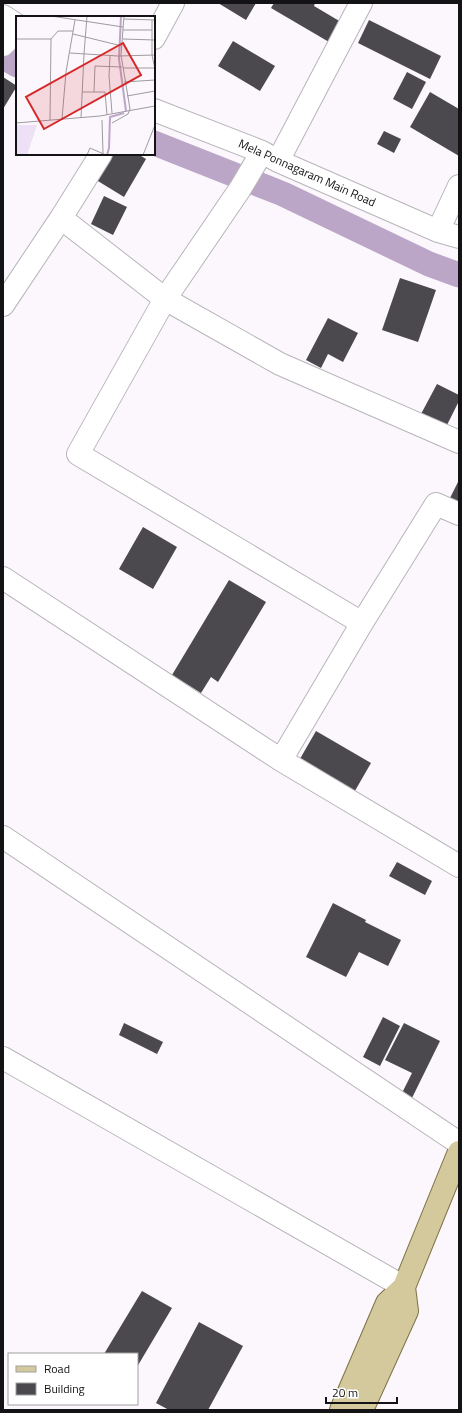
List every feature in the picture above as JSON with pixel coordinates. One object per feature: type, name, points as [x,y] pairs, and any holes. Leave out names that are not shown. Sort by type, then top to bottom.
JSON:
[{"type":"main road","points":[[341,1410],[387,1304],[404,1287],[459,1152]]},
{"type":"main road","points":[[362,1410],[407,1311],[404,1287]]},
{"type":"street","points":[[155,36],[173,3]]},
{"type":"street","points":[[361,3],[265,159],[240,189],[165,299],[78,454],[362,623]]},
{"type":"street","points":[[3,16],[12,35]]},
{"type":"street","name":"Mela Ponnagaram Main Road","points":[[155,110],[265,159],[438,231],[459,238]]},
{"type":"street","points":[[3,305],[61,218],[100,155]]},
{"type":"street","points":[[438,231],[459,186]]},
{"type":"street","points":[[61,218],[165,299],[280,364],[459,442]]},
{"type":"street","points":[[281,760],[362,623],[436,504],[459,514]]},
{"type":"street","points":[[3,578],[281,760],[459,866]]},
{"type":"street","points":[[3,837],[459,1143]]},
{"type":"street","points":[[3,1058],[404,1287]]},
{"type":"building","points":[[218,3],[256,3],[246,20]]},
{"type":"building","points":[[274,3],[315,3],[314,6],[341,22],[329,42],[271,8]]},
{"type":"building","points":[[369,20],[441,56],[430,79],[358,43]]},
{"type":"building","points":[[233,41],[275,66],[260,91],[218,66]]},
{"type":"building","points":[[407,72],[426,82],[412,109],[393,99]]},
{"type":"building","points":[[3,77],[16,85],[16,88],[3,109]]},
{"type":"building","points":[[430,92],[459,109],[459,156],[410,127]]},
{"type":"building","points":[[384,131],[401,139],[394,153],[377,144]]},
{"type":"building","points":[[106,155],[140,155],[146,159],[124,197],[93,178]]},
{"type":"building","points":[[104,196],[127,207],[113,235],[91,224]]},
{"type":"building","points":[[400,278],[436,290],[418,342],[382,330]]},
{"type":"building","points":[[328,318],[358,333],[343,362],[328,354],[321,368],[306,360]]},
{"type":"building","points":[[437,384],[459,395],[459,401],[446,427],[421,414]]},
{"type":"building","points":[[459,480],[459,507],[448,502]]},
{"type":"building","points":[[143,527],[177,547],[153,589],[119,569]]},
{"type":"building","points":[[229,580],[266,602],[218,682],[211,677],[201,693],[172,675]]},
{"type":"building","points":[[316,731],[371,763],[352,796],[297,764]]},
{"type":"building","points":[[397,862],[432,881],[425,895],[389,876]]},
{"type":"building","points":[[333,903],[366,920],[365,922],[401,940],[388,966],[359,952],[346,977],[306,957]]},
{"type":"building","points":[[383,1017],[400,1026],[380,1066],[363,1057]]},
{"type":"building","points":[[124,1023],[163,1042],[157,1054],[119,1035]]},
{"type":"building","points":[[404,1023],[440,1041],[412,1098],[402,1093],[412,1073],[385,1060]]},
{"type":"building","points":[[142,1291],[172,1308],[138,1365],[138,1353],[105,1353]]},
{"type":"building","points":[[199,1322],[243,1346],[208,1410],[169,1410],[156,1403]]},
{"type":"waterway","points":[[3,57],[16,64]]},
{"type":"waterway","points":[[155,143],[283,194],[429,264],[459,275]]}]
